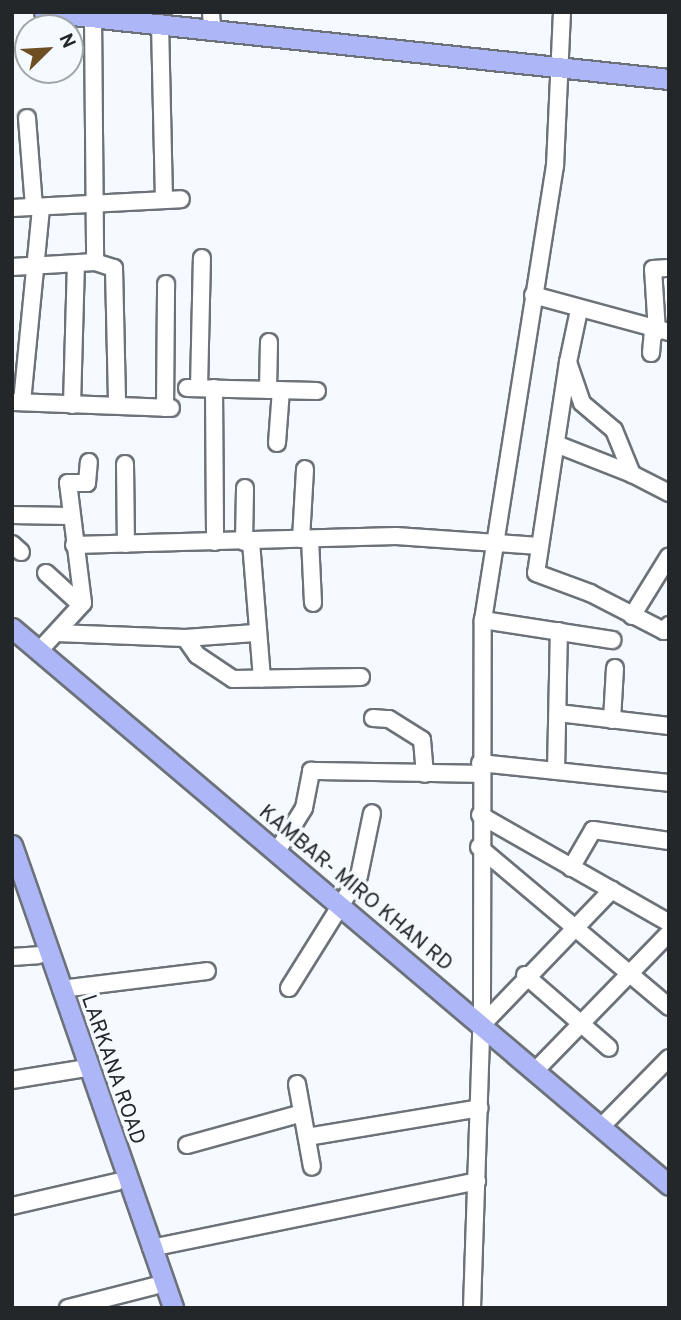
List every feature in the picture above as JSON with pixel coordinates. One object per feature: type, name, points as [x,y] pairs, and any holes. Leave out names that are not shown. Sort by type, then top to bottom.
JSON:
[{"type":"main road","points":[[44,12],[212,20],[555,68],[669,79]]},
{"type":"main road","name":"KAMBAR- MIRO KHAN RD","points":[[12,628],[600,1128],[666,1178]]},
{"type":"main road","name":"LARKANA ROAD","points":[[12,845],[61,989],[81,1069],[116,1182],[162,1308]]},
{"type":"main road","name":"LARKANA ROAD","points":[[12,876],[38,955],[173,1308]]},
{"type":"street","points":[[472,1308],[480,1108],[483,620],[555,166],[555,68],[562,12]]},
{"type":"street","points":[[93,16],[95,262]]},
{"type":"street","points":[[153,19],[164,199]]},
{"type":"street","points":[[27,118],[37,207],[37,267],[17,402],[168,408],[166,284]]},
{"type":"street","points":[[12,208],[181,199]]},
{"type":"street","points":[[202,258],[200,388],[215,542]]},
{"type":"street","points":[[12,267],[76,266],[95,262],[114,268],[117,404]]},
{"type":"street","points":[[72,405],[76,266]]},
{"type":"street","points":[[651,354],[660,332],[653,269],[669,268]]},
{"type":"street","points":[[533,295],[660,332]]},
{"type":"street","points":[[579,310],[568,362],[536,573],[664,631],[669,625]]},
{"type":"street","points":[[269,342],[277,443]]},
{"type":"street","points":[[568,362],[582,403],[614,430],[632,474]]},
{"type":"street","points":[[200,388],[317,391]]},
{"type":"street","points":[[556,444],[632,474],[669,493]]},
{"type":"street","points":[[39,651],[80,606],[75,545],[69,516],[68,483],[87,483],[89,462]]},
{"type":"street","points":[[125,464],[126,544]]},
{"type":"street","points":[[304,469],[306,539],[313,603]]},
{"type":"street","points":[[245,488],[255,633],[262,679]]},
{"type":"street","points":[[12,515],[69,516]]},
{"type":"street","points":[[75,545],[306,539],[496,540],[540,546]]},
{"type":"street","points":[[632,616],[669,556]]},
{"type":"street","points":[[46,573],[80,606]]},
{"type":"street","points":[[483,620],[612,640]]},
{"type":"street","points":[[556,771],[559,631]]},
{"type":"street","points":[[56,633],[185,638],[255,633]]},
{"type":"street","points":[[185,638],[221,674],[262,679],[361,677]]},
{"type":"street","points":[[612,720],[615,668]]},
{"type":"street","points":[[558,713],[669,726]]},
{"type":"street","points":[[373,718],[389,719],[422,740],[425,774]]},
{"type":"street","points":[[276,853],[304,808],[311,771],[425,774],[480,769],[556,771],[669,783]]},
{"type":"street","points":[[289,988],[342,909],[359,876],[372,813]]},
{"type":"street","points":[[480,815],[669,923]]},
{"type":"street","points":[[571,868],[593,830],[669,841]]},
{"type":"street","points":[[480,847],[669,1007]]},
{"type":"street","points":[[481,1026],[525,975],[612,890]]},
{"type":"street","points":[[534,1072],[669,933]]},
{"type":"street","points":[[12,957],[38,955]]},
{"type":"street","points":[[61,989],[207,971]]},
{"type":"street","points":[[525,975],[609,1048]]},
{"type":"street","points":[[600,1128],[669,1058]]},
{"type":"street","points":[[12,1080],[81,1069]]},
{"type":"street","points":[[297,1084],[312,1167]]},
{"type":"street","points":[[307,1137],[480,1108]]},
{"type":"street","points":[[187,1145],[302,1113]]},
{"type":"street","points":[[151,1248],[477,1181]]},
{"type":"street","points":[[12,1206],[116,1182]]},
{"type":"street","points":[[68,1308],[154,1286]]}]
